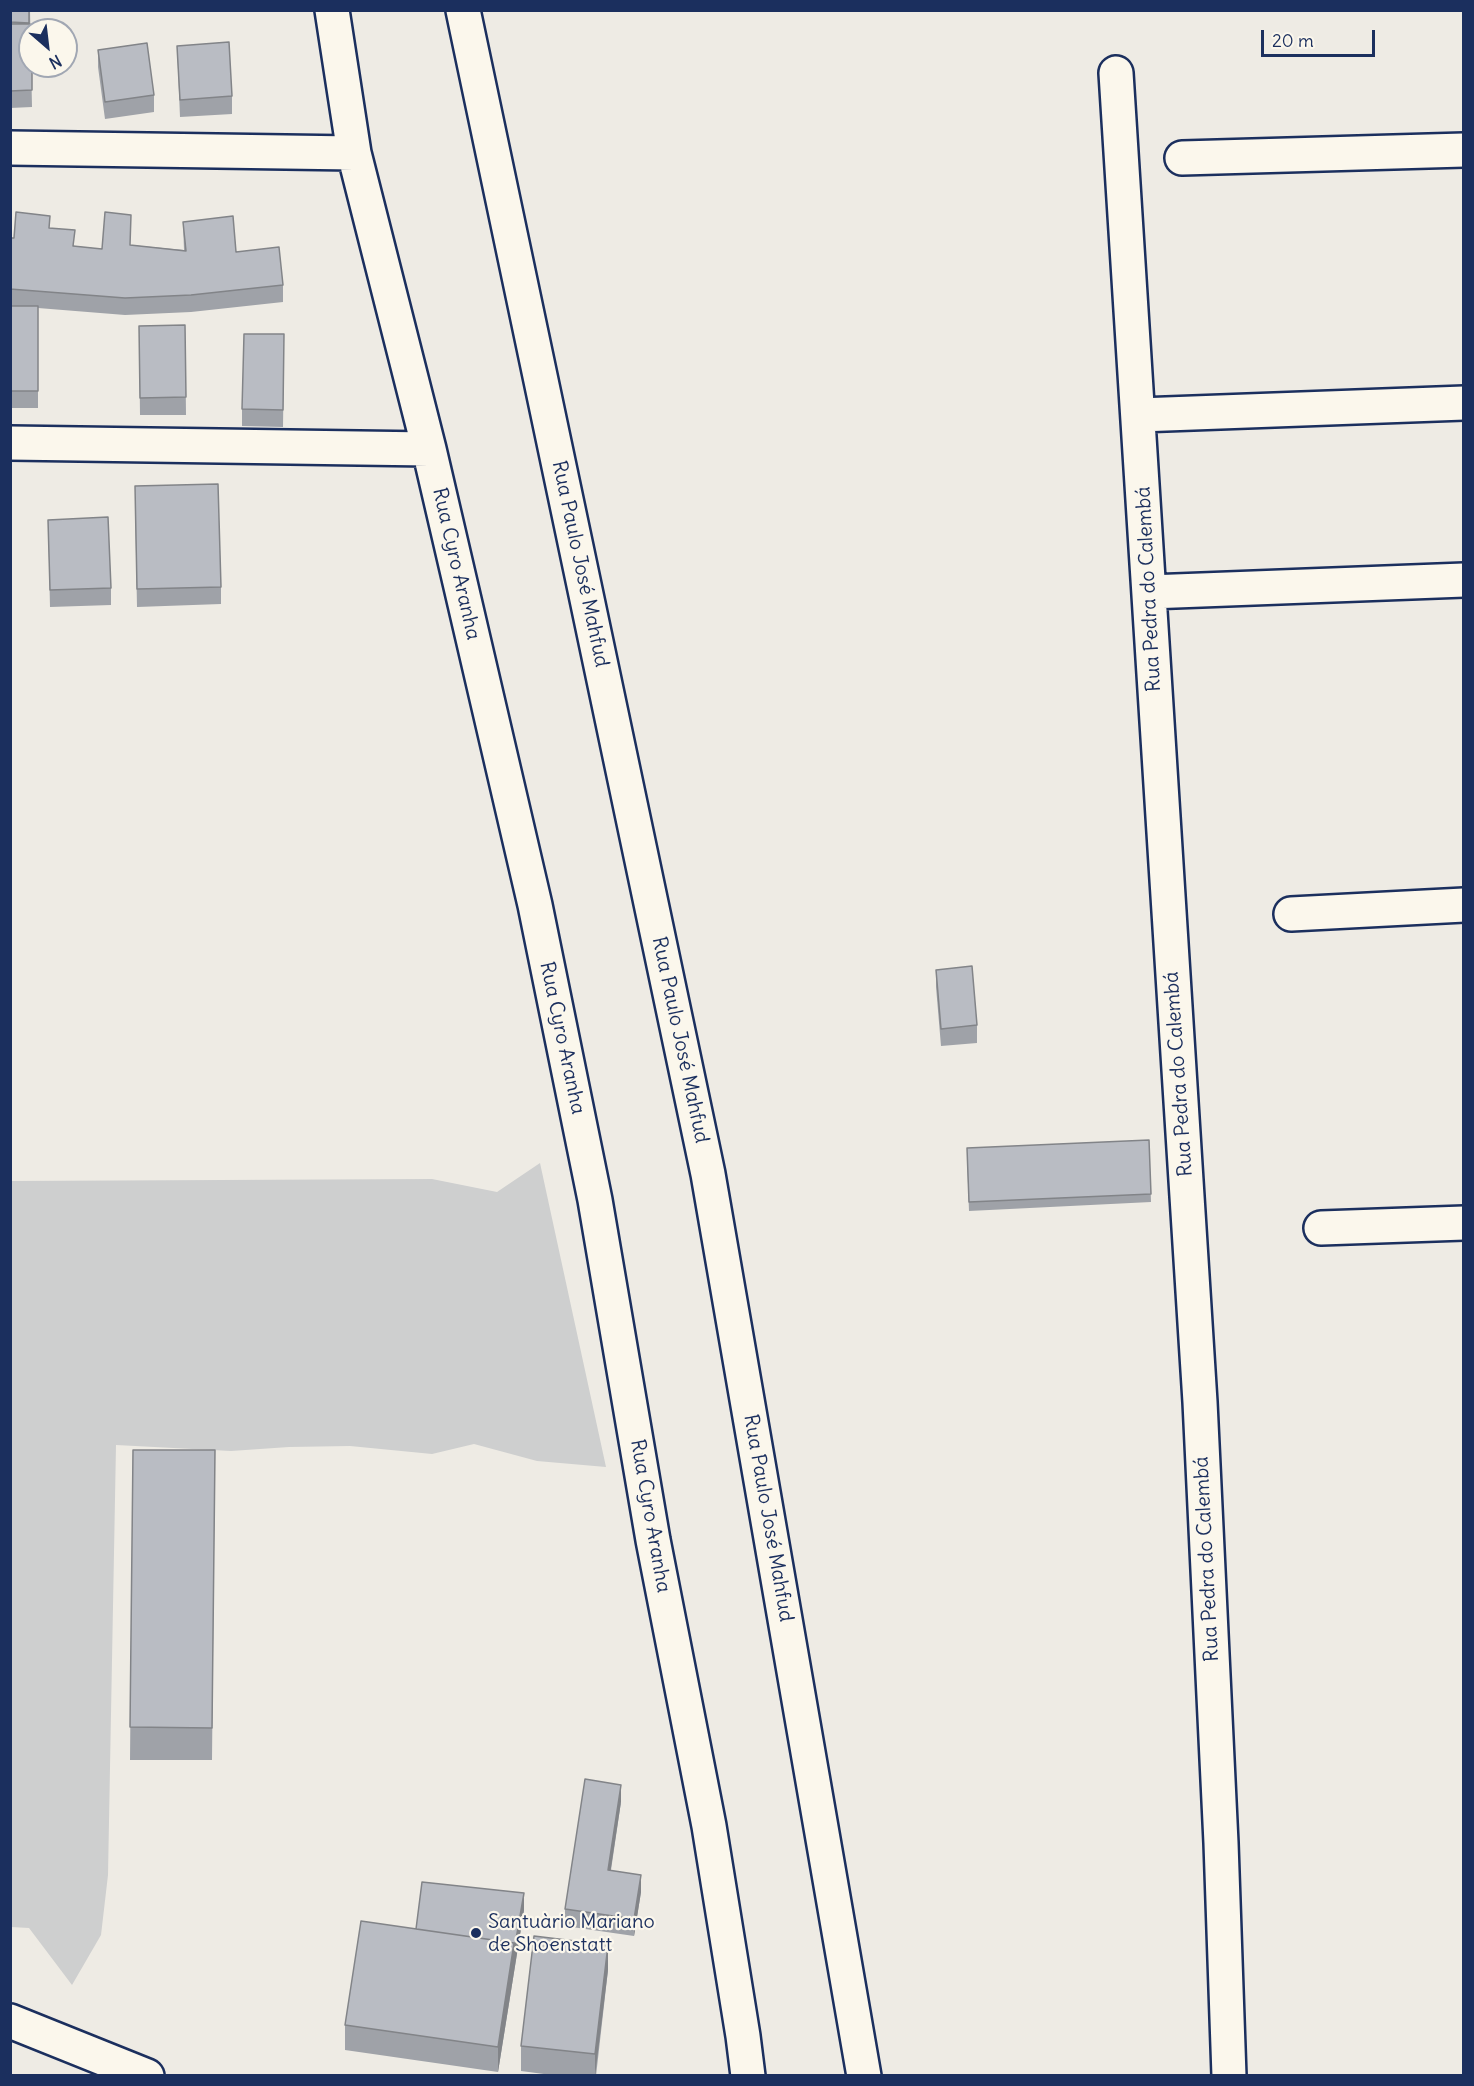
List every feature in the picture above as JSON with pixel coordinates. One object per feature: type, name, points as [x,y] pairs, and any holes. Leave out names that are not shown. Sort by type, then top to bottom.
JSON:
[{"type":"street","name":"Rua Cyro Aranha","points":[[332,10],[354,153],[429,449],[535,905],[595,1200],[653,1540],[709,1826],[744,2036],[748,2076]]},
{"type":"street","name":"Rua Paulo José Mahfud","points":[[463,10],[708,1174],[864,2076]]},
{"type":"street","name":"Rua Pedra do Calembá","points":[[1116,73],[1200,1402],[1221,1843],[1229,2076]]},
{"type":"street","points":[[10,148],[354,153]]},
{"type":"street","points":[[1182,158],[1464,150]]},
{"type":"street","points":[[1139,415],[1464,403]]},
{"type":"street","points":[[10,443],[429,449]]},
{"type":"street","points":[[1149,592],[1464,580]]},
{"type":"street","points":[[1291,914],[1464,905]]},
{"type":"street","points":[[1321,1228],[1464,1223]]},
{"type":"street","points":[[10,2021],[147,2076]]},
{"type":"shaded area","points":[[540,1163],[606,1467],[537,1461],[474,1444],[432,1454],[350,1446],[231,1451],[116,1445],[108,1875],[101,1935],[72,1985],[29,1928],[11,1927],[11,1181],[432,1179],[497,1192]]},
{"type":"building","points":[[10,10],[29,10],[29,18],[18,18],[18,22],[10,22]]},
{"type":"building","points":[[10,24],[18,24],[18,78],[32,78],[32,90],[10,91]]},
{"type":"building","points":[[229,42],[232,96],[180,100],[177,46]]},
{"type":"building","points":[[147,43],[154,95],[105,102],[98,50]]},
{"type":"building","points":[[16,212],[50,216],[49,228],[75,230],[73,246],[102,249],[105,212],[131,215],[130,245],[186,251],[183,222],[233,216],[236,252],[279,247],[283,285],[191,295],[125,298],[10,289],[10,238],[14,238]]},
{"type":"building","points":[[10,306],[38,306],[38,391],[10,391]]},
{"type":"building","points":[[185,325],[186,397],[140,398],[139,326]]},
{"type":"building","points":[[244,334],[284,334],[283,410],[242,409]]},
{"type":"building","points":[[218,484],[221,587],[137,589],[135,486]]},
{"type":"building","points":[[108,517],[111,588],[50,590],[48,520]]},
{"type":"building","points":[[972,966],[977,1025],[941,1029],[936,970]]},
{"type":"building","points":[[1149,1140],[1151,1194],[969,1202],[967,1148]]},
{"type":"building","points":[[133,1450],[215,1450],[212,1728],[130,1727]]},
{"type":"building","points":[[585,1779],[621,1785],[608,1870],[641,1875],[634,1919],[565,1909]]},
{"type":"building","points":[[422,1882],[524,1893],[514,1951],[514,1943],[416,1929]]},
{"type":"building","points":[[361,1921],[514,1943],[498,2047],[345,2025]]},
{"type":"building","points":[[534,1936],[608,1945],[595,2054],[521,2046]]},
{"type":"place","name":"Santuàrio Mariano de Shoenstatt","points":[[476,1933]]}]
